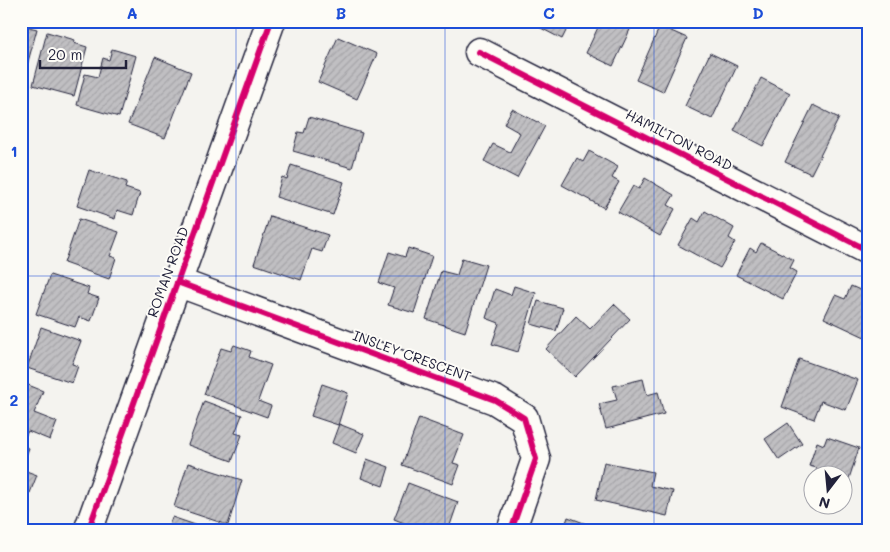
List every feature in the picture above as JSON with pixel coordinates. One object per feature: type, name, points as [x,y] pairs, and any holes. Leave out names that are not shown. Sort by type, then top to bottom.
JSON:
[{"type":"street","name":"ROMAN ROAD","points":[[88,531],[177,282],[266,23]]},
{"type":"street","name":"HAMILTON ROAD","points":[[479,52],[869,250]]},
{"type":"street","name":"INSLEY CRESCENT","points":[[177,282],[495,400],[524,418],[536,459],[511,531]]},
{"type":"building","points":[[367,21],[378,21],[375,26]]},
{"type":"building","points":[[537,21],[571,21],[562,39],[535,25]]},
{"type":"building","points":[[601,21],[634,21],[613,66],[586,53]]},
{"type":"building","points":[[21,25],[37,29],[23,80],[21,79]]},
{"type":"building","points":[[660,26],[687,38],[663,92],[636,80]]},
{"type":"building","points":[[47,32],[75,40],[74,43],[87,47],[74,96],[33,85]]},
{"type":"building","points":[[338,37],[377,54],[357,99],[318,82]]},
{"type":"building","points":[[112,49],[136,56],[119,117],[77,105],[85,74],[98,77],[103,58],[109,60]]},
{"type":"building","points":[[710,53],[737,66],[712,119],[685,106]]},
{"type":"building","points":[[155,57],[191,72],[165,138],[128,124]]},
{"type":"building","points":[[761,78],[790,93],[763,146],[734,131]]},
{"type":"building","points":[[813,105],[839,118],[811,174],[785,162]]},
{"type":"building","points":[[512,109],[545,126],[517,178],[484,161],[493,144],[510,152],[520,133],[504,124]]},
{"type":"building","points":[[309,117],[362,133],[352,168],[293,151],[298,132],[304,133]]},
{"type":"building","points":[[589,151],[618,167],[612,178],[619,182],[604,208],[562,185],[577,158],[583,162]]},
{"type":"building","points":[[291,165],[344,182],[333,215],[276,197],[282,177],[287,179]]},
{"type":"building","points":[[89,170],[127,182],[125,188],[140,193],[133,215],[117,210],[115,219],[77,206]]},
{"type":"building","points":[[645,178],[674,195],[668,205],[675,209],[660,236],[618,212],[633,186],[639,189]]},
{"type":"building","points":[[705,211],[734,228],[729,238],[735,242],[720,268],[678,245],[693,218],[699,222]]},
{"type":"building","points":[[270,216],[328,235],[322,252],[312,249],[301,280],[254,264]]},
{"type":"building","points":[[79,219],[119,232],[110,256],[116,258],[109,279],[64,263]]},
{"type":"building","points":[[761,243],[794,260],[790,268],[797,272],[783,299],[736,275],[750,248],[756,252]]},
{"type":"building","points":[[408,248],[432,256],[414,313],[388,305],[394,288],[379,283],[389,252],[405,257]]},
{"type":"building","points":[[462,258],[486,265],[465,332],[426,319],[441,271],[457,275]]},
{"type":"building","points":[[50,275],[89,288],[87,294],[99,298],[91,321],[79,317],[75,327],[36,314]]},
{"type":"building","points":[[514,286],[536,293],[518,352],[492,344],[499,323],[486,318],[495,289],[511,295]]},
{"type":"building","points":[[851,286],[869,294],[869,339],[824,318],[835,295],[845,299]]},
{"type":"building","points":[[538,301],[563,308],[556,331],[531,324]]},
{"type":"building","points":[[614,304],[630,319],[575,377],[546,349],[576,316],[590,329]]},
{"type":"building","points":[[41,327],[81,341],[72,364],[78,366],[72,383],[27,368]]},
{"type":"building","points":[[234,345],[251,351],[249,357],[271,365],[258,401],[271,406],[267,417],[204,394],[221,348],[231,351]]},
{"type":"building","points":[[799,359],[858,380],[846,410],[821,401],[814,419],[782,407]]},
{"type":"building","points":[[643,379],[647,395],[658,392],[664,414],[606,429],[599,404],[617,400],[613,386]]},
{"type":"building","points":[[21,382],[43,391],[34,413],[57,422],[50,440],[28,431],[26,435],[21,433]]},
{"type":"building","points":[[322,384],[348,393],[338,425],[311,416]]},
{"type":"building","points":[[204,401],[242,415],[235,433],[242,435],[232,461],[188,445]]},
{"type":"building","points":[[419,418],[464,435],[453,463],[460,465],[453,484],[402,465]]},
{"type":"building","points":[[788,423],[802,444],[779,460],[765,439]]},
{"type":"building","points":[[339,424],[364,434],[356,453],[332,443]]},
{"type":"building","points":[[827,437],[859,448],[852,469],[852,464],[810,464],[817,442],[824,445]]},
{"type":"building","points":[[21,445],[29,448],[21,469]]},
{"type":"building","points":[[367,459],[389,467],[383,486],[361,478]]},
{"type":"building","points":[[604,462],[653,472],[650,486],[673,491],[667,516],[596,500]]},
{"type":"building","points":[[188,463],[242,480],[228,525],[174,507]]},
{"type":"building","points":[[21,469],[37,475],[30,493],[21,489]]},
{"type":"building","points":[[408,483],[458,502],[448,531],[424,531],[394,519]]},
{"type":"building","points":[[869,507],[869,519],[864,517]]},
{"type":"building","points":[[172,517],[213,531],[167,531]]},
{"type":"building","points":[[568,517],[605,531],[563,531]]},
{"type":"cycle path","points":[[88,531],[271,21]]},
{"type":"cycle path","points":[[479,52],[869,251]]},
{"type":"cycle path","points":[[177,282],[495,400],[524,418],[536,459],[511,531]]}]
